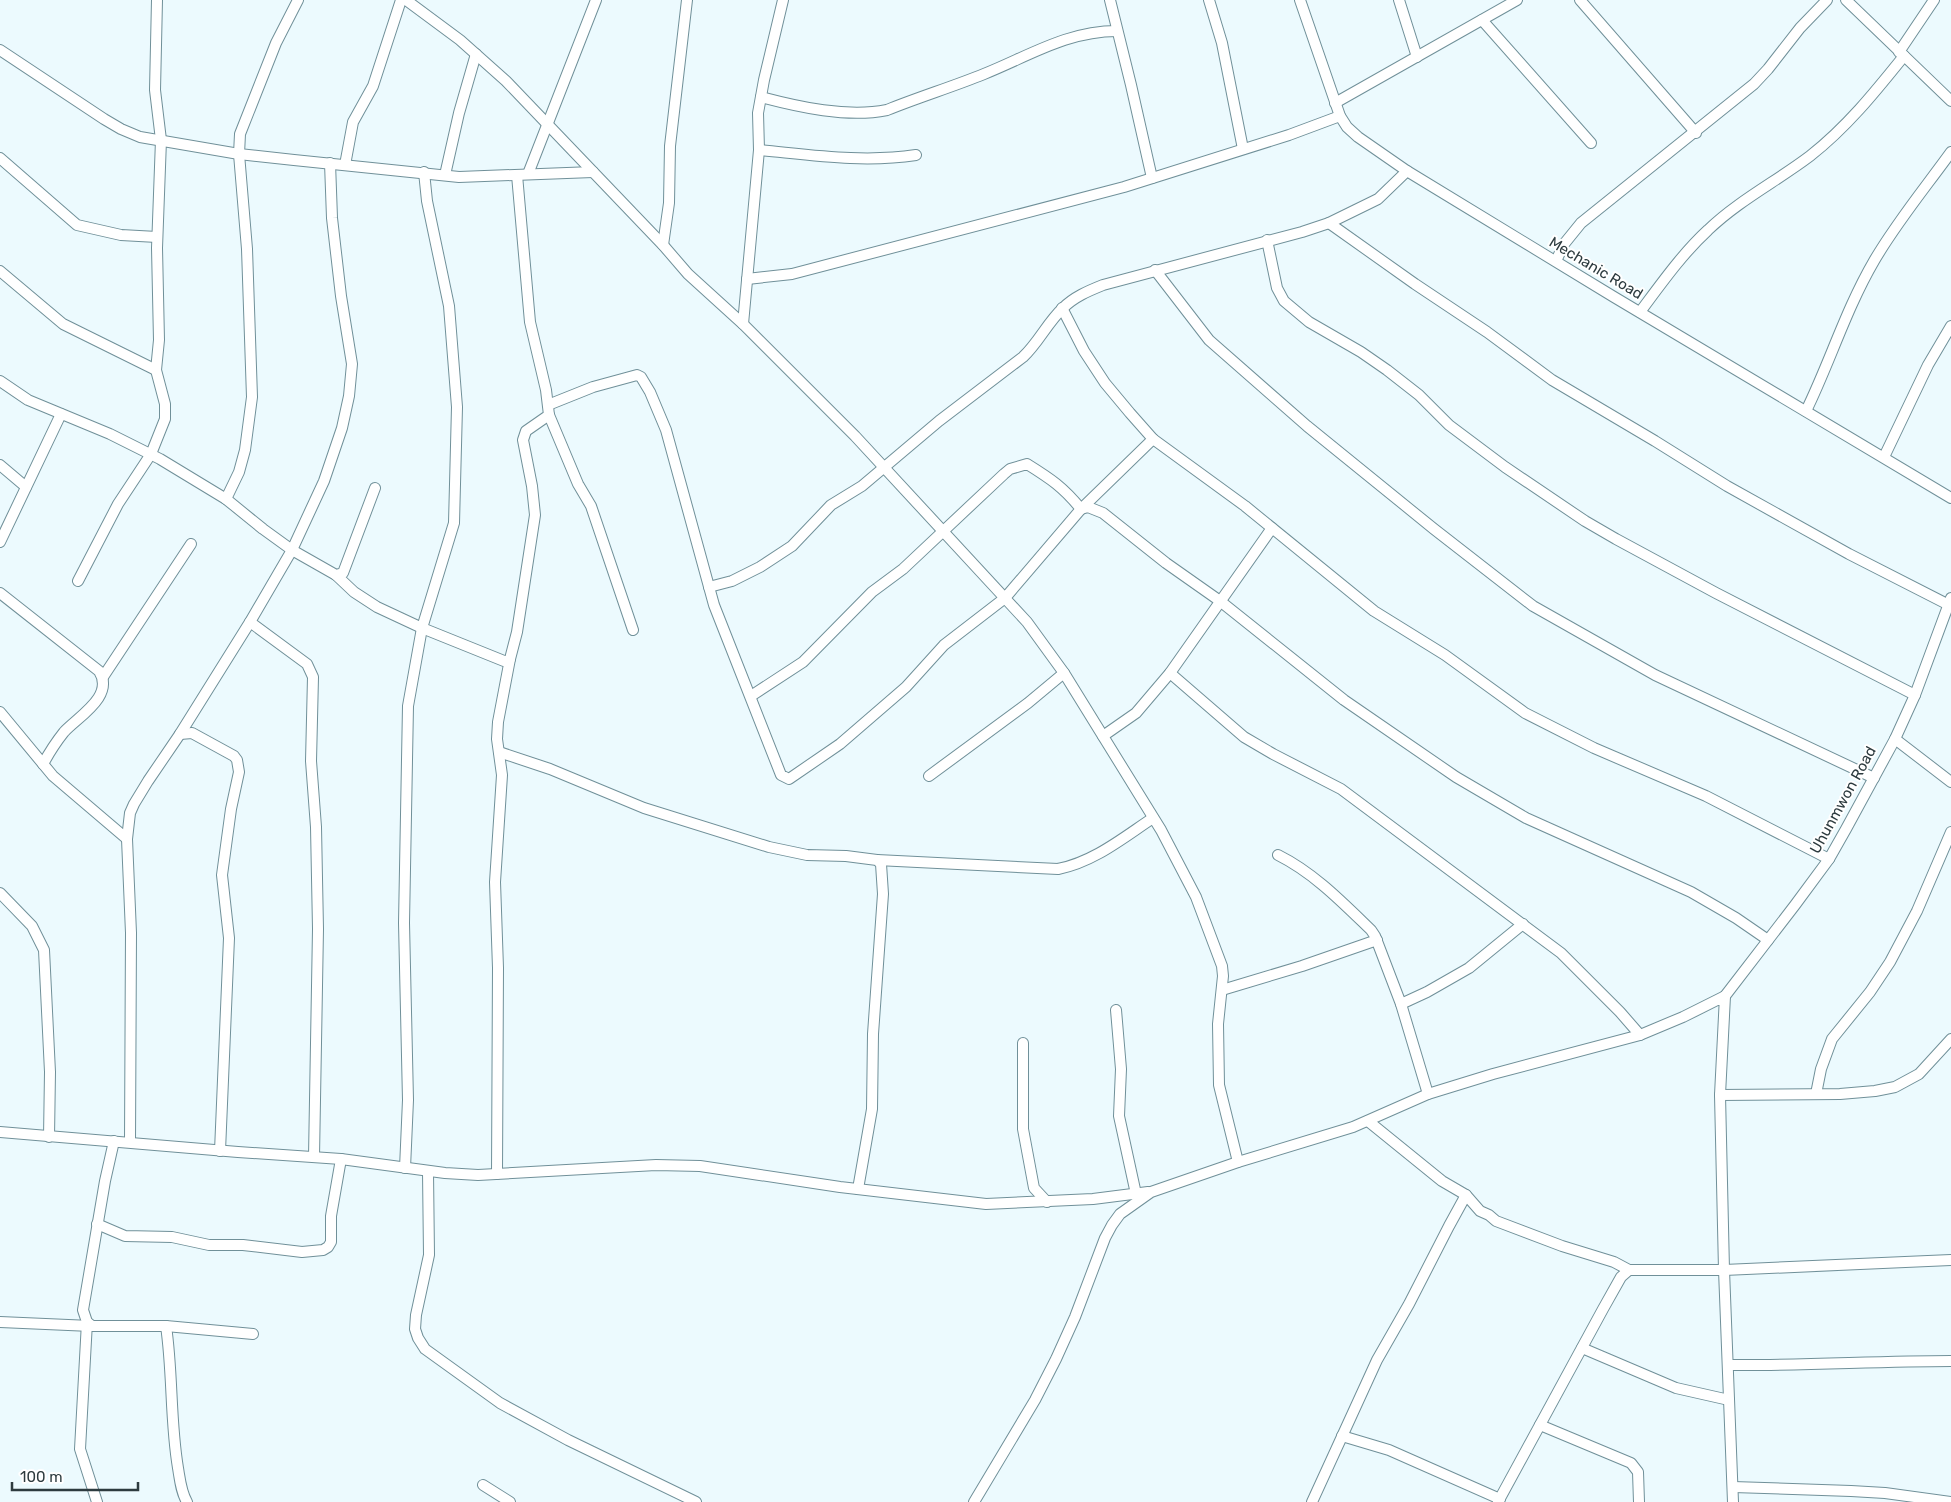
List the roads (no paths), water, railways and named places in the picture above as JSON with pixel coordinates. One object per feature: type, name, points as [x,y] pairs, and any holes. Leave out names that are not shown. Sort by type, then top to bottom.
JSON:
[{"type":"street","points":[[78,581],[118,504],[150,454],[164,419],[165,404],[156,370],[159,340],[157,236],[161,140],[155,90],[156,0]]},
{"type":"street","points":[[226,499],[239,472],[245,450],[252,397],[247,248],[239,154],[240,134],[276,44],[298,0]]},
{"type":"street","points":[[345,165],[352,122],[373,86],[401,0]]},
{"type":"street","points":[[406,0],[460,40],[506,81],[547,126],[663,244],[688,274],[743,324],[856,436],[1039,637],[1064,672],[1153,818],[1196,897],[1222,966],[1222,990],[1218,1024],[1219,1085],[1238,1162]]},
{"type":"street","points":[[596,0],[547,126],[523,174],[530,322],[549,410],[578,484],[591,506],[633,630]]},
{"type":"street","points":[[663,244],[669,203],[670,146],[687,0]]},
{"type":"street","points":[[743,324],[759,150],[758,113],[783,0]]},
{"type":"street","points":[[1110,0],[1152,178]]},
{"type":"street","points":[[1209,0],[1222,43],[1243,149]]},
{"type":"street","name":"Mechanic Road","points":[[1300,0],[1340,116],[1347,127],[1358,137],[1407,171],[1951,498]]},
{"type":"street","points":[[1398,0],[1417,58]]},
{"type":"street","points":[[1335,103],[1517,0]]},
{"type":"street","points":[[1580,0],[1696,132]]},
{"type":"street","points":[[1556,261],[1567,239],[1581,223],[1761,78],[1800,28],[1827,0]]},
{"type":"street","points":[[1846,0],[1951,101]]},
{"type":"street","points":[[1640,312],[1672,270],[1708,230],[1736,207],[1823,145],[1849,122],[1902,54],[1934,0]]},
{"type":"street","points":[[1482,20],[1591,143]]},
{"type":"street","points":[[761,97],[824,111],[875,112],[887,110],[984,74],[1044,47],[1080,34],[1117,31]]},
{"type":"street","points":[[0,50],[27,70],[121,129],[140,137],[239,154],[444,175],[593,172]]},
{"type":"street","points":[[444,175],[476,54]]},
{"type":"street","points":[[747,279],[792,274],[1152,178],[1340,116]]},
{"type":"street","points":[[759,150],[857,160],[890,159],[916,154]]},
{"type":"street","points":[[1806,411],[1873,262],[1951,152]]},
{"type":"street","points":[[0,158],[77,225],[121,235],[157,236]]},
{"type":"street","points":[[130,1142],[131,933],[127,839],[130,813],[250,622],[292,550],[324,481],[342,428],[350,396],[352,364],[332,218],[330,163]]},
{"type":"street","points":[[709,587],[732,581],[760,567],[792,546],[831,505],[862,486],[939,421],[1036,346],[1062,308],[1075,298],[1095,288],[1155,270],[1302,232],[1329,223],[1378,199],[1407,171]]},
{"type":"street","points":[[405,1168],[408,1100],[404,923],[408,706],[422,628],[454,523],[457,407],[449,306],[427,201],[424,172]]},
{"type":"street","points":[[1329,223],[1560,384],[1749,499],[1849,554],[1950,601]]},
{"type":"street","points":[[1267,240],[1277,288],[1284,301],[1293,310],[1387,370],[1450,425],[1505,467],[1584,521],[1616,539],[1732,602],[1915,694]]},
{"type":"street","points":[[1155,270],[1209,340],[1314,432],[1533,606],[1655,675],[1874,778]]},
{"type":"street","points":[[0,271],[63,324],[156,370]]},
{"type":"street","points":[[1062,308],[1084,351],[1100,375],[1153,439],[1245,506],[1374,611],[1445,655],[1525,713],[1603,752],[1706,796],[1829,859]]},
{"type":"street","points":[[1884,457],[1928,365],[1951,326]]},
{"type":"street","points":[[497,1174],[498,968],[495,882],[502,779],[498,722],[510,659],[518,632],[535,516],[532,486],[523,440],[526,431],[549,410],[593,387],[637,375],[641,377],[650,392],[666,430],[714,605],[751,696],[771,754],[781,775],[789,779],[840,744],[906,687],[944,645],[1005,598],[1081,509],[1153,439]]},
{"type":"street","points":[[0,381],[28,400],[110,434],[150,454],[226,499],[263,529],[292,550],[336,576],[364,599],[422,628],[504,661],[510,659]]},
{"type":"street","points":[[0,542],[62,414]]},
{"type":"street","points":[[751,696],[803,662],[872,592],[903,569],[1010,469],[1027,464],[1045,474],[1060,486],[1081,509]]},
{"type":"street","points":[[0,465],[26,486]]},
{"type":"street","points":[[336,576],[343,573],[374,488]]},
{"type":"street","points":[[1081,509],[1088,507],[1103,512],[1166,563],[1220,601],[1344,700],[1476,789],[1547,829],[1654,874],[1691,892],[1736,918],[1768,940]]},
{"type":"street","points":[[1103,736],[1136,713],[1170,673],[1272,528]]},
{"type":"street","points":[[103,678],[191,544]]},
{"type":"street","points":[[0,593],[64,642],[98,671],[103,678],[104,684],[91,709],[62,736],[43,764]]},
{"type":"street","name":"Uhunmwon Road","points":[[1725,996],[1829,859],[1894,739],[1915,694],[1950,601]]},
{"type":"street","points":[[250,622],[307,664],[313,677],[311,761],[316,827],[318,929],[314,1157]]},
{"type":"street","points":[[929,776],[1028,702],[1064,672]]},
{"type":"street","points":[[1170,673],[1244,737],[1341,789],[1561,953],[1620,1012],[1640,1035]]},
{"type":"street","points":[[0,712],[43,764],[79,800],[127,839]]},
{"type":"street","points":[[180,734],[192,733],[198,736],[234,756],[239,765],[222,876],[229,938],[220,1151]]},
{"type":"street","points":[[1894,739],[1951,782]]},
{"type":"street","points":[[499,752],[550,769],[644,808],[769,847],[807,855],[1058,869],[1091,858],[1153,818]]},
{"type":"street","points":[[1816,1094],[1821,1069],[1832,1039],[1870,992],[1890,962],[1917,911],[1951,832]]},
{"type":"street","points":[[1278,855],[1303,870],[1324,886],[1371,930],[1377,940],[1400,1004],[1428,1094]]},
{"type":"street","points":[[858,1189],[868,1141],[872,1098],[873,1034],[883,894],[883,872],[881,864],[877,860]]},
{"type":"street","points":[[0,894],[32,926],[44,950],[50,1072],[49,1137]]},
{"type":"street","points":[[1400,1004],[1428,992],[1469,968],[1523,924]]},
{"type":"street","points":[[1222,990],[1302,966],[1377,940]]},
{"type":"street","points":[[0,1132],[220,1151],[341,1159],[428,1172],[478,1175],[656,1165],[700,1166],[858,1189],[986,1204],[1047,1202],[1151,1192],[1368,1121],[1428,1094],[1493,1074],[1640,1035],[1683,1017],[1725,996],[1720,1095],[1724,1270],[1733,1502]]},
{"type":"street","points":[[1116,1010],[1121,1069],[1119,1116],[1136,1194]]},
{"type":"street","points":[[1720,1095],[1816,1094],[1875,1091],[1895,1087],[1919,1074],[1951,1038]]},
{"type":"street","points":[[1022,1043],[1024,1129],[1034,1188],[1047,1202]]},
{"type":"street","points":[[1368,1121],[1442,1181],[1466,1195],[1480,1211],[1489,1214],[1496,1221],[1562,1246],[1614,1262],[1629,1270],[1724,1270],[1951,1260]]},
{"type":"street","points":[[97,1502],[80,1449],[88,1325],[83,1310],[97,1224],[114,1141]]},
{"type":"street","points":[[97,1224],[125,1236],[172,1238],[210,1246],[243,1245],[302,1252],[323,1250],[331,1242],[331,1216],[341,1159]]},
{"type":"street","points":[[428,1172],[429,1255],[416,1315],[415,1329],[425,1349],[500,1403],[568,1440],[696,1502]]},
{"type":"street","points":[[974,1502],[1056,1359],[1075,1318],[1105,1238],[1112,1225],[1120,1214],[1151,1192]]},
{"type":"street","points":[[1312,1502],[1377,1360],[1409,1304],[1448,1226],[1466,1195]]},
{"type":"street","points":[[1342,1436],[1389,1450],[1499,1500],[1621,1277],[1629,1270]]},
{"type":"street","points":[[0,1322],[166,1326],[253,1334]]},
{"type":"street","points":[[166,1326],[171,1368],[171,1413],[175,1451],[182,1489],[187,1502]]},
{"type":"street","points":[[1582,1348],[1676,1388],[1729,1400]]},
{"type":"street","points":[[1728,1364],[1806,1366],[1899,1361],[1951,1361]]},
{"type":"street","points":[[1540,1426],[1630,1462],[1638,1472],[1639,1502]]},
{"type":"street","points":[[483,1484],[510,1502]]},
{"type":"street","points":[[1733,1487],[1885,1493],[1951,1502]]},
{"type":"street","points":[[1849,1502],[1851,1491]]}]
